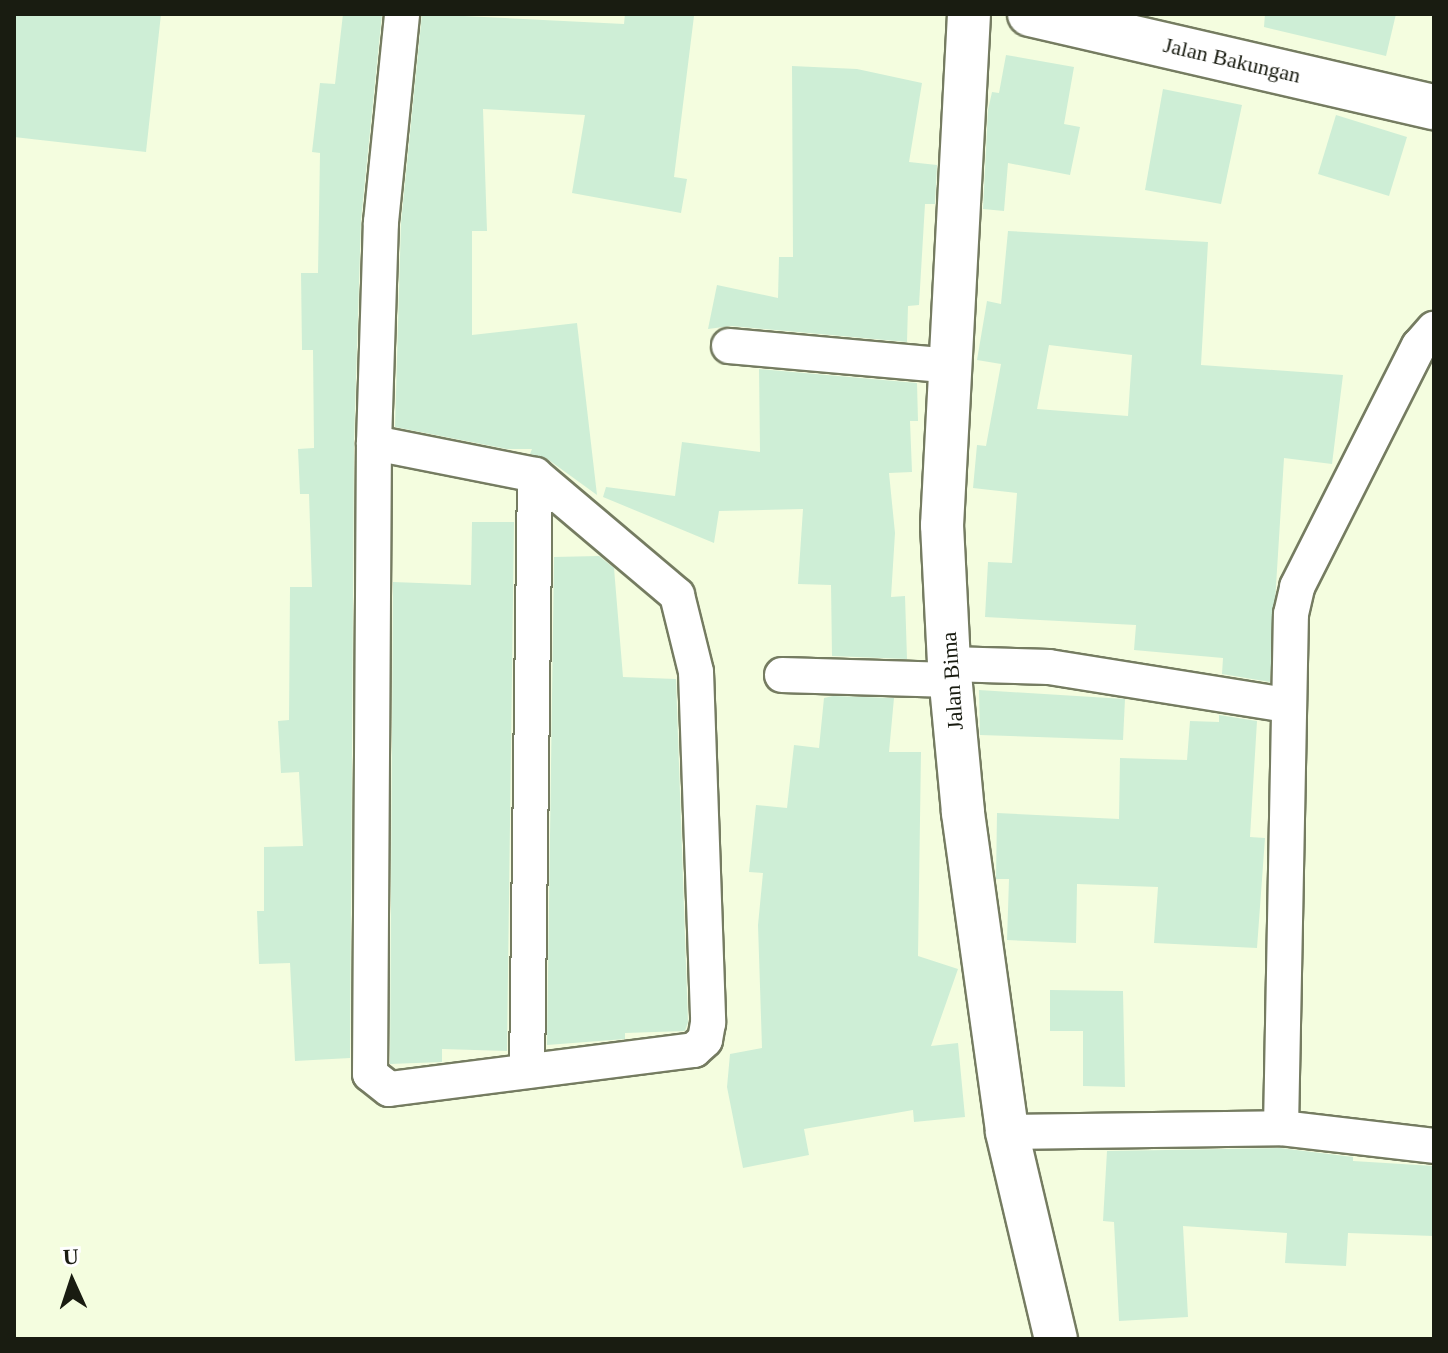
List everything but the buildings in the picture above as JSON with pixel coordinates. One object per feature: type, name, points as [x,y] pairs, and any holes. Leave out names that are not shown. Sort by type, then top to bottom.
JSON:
[{"type":"main road","name":"Jalan Bakungan","points":[[1030,14],[1434,107]]},
{"type":"street","points":[[374,443],[535,475],[677,595],[696,672],[708,1023],[705,1040],[686,1053],[389,1089],[370,1074],[374,443],[381,222],[402,14]]},
{"type":"street","name":"Jalan Bima","points":[[969,14],[942,525],[950,672],[963,813],[1007,1132],[1056,1339]]},
{"type":"street","points":[[1281,1128],[1287,639],[1297,587],[1419,346],[1434,329]]},
{"type":"street","points":[[729,346],[951,366]]},
{"type":"street","points":[[527,1071],[535,475]]},
{"type":"street","points":[[782,675],[1049,667],[1286,705]]},
{"type":"street","points":[[1007,1132],[1281,1128],[1434,1146]]}]
